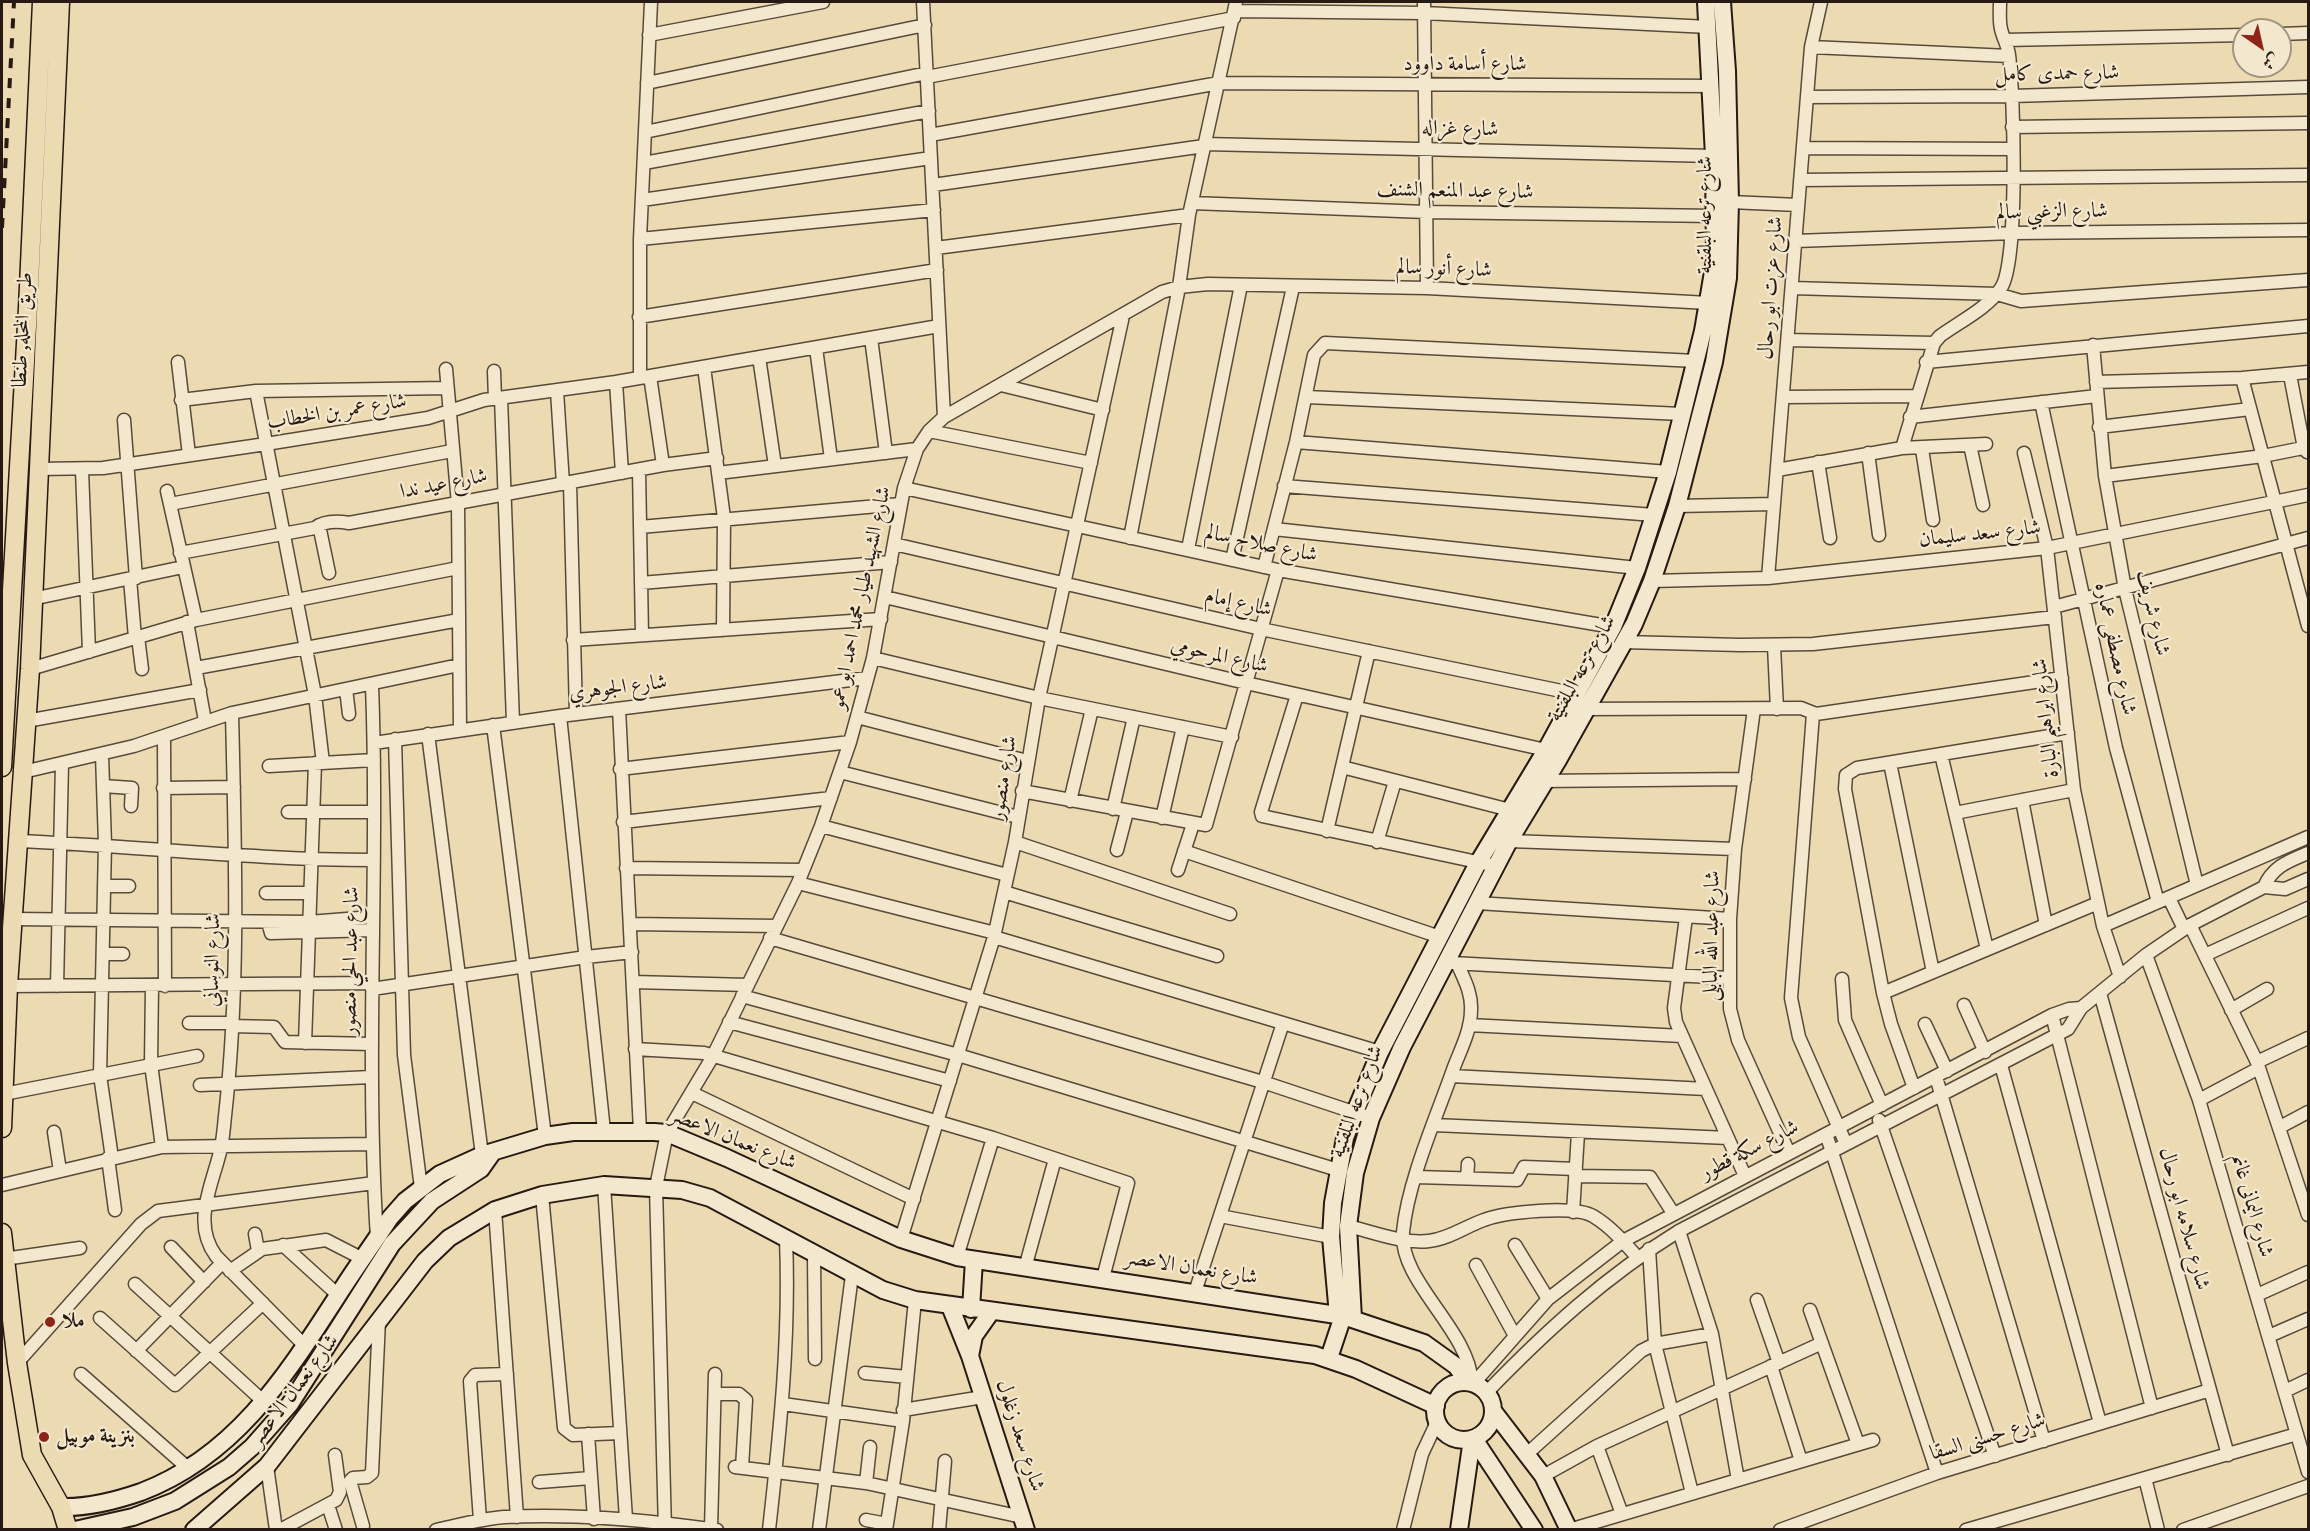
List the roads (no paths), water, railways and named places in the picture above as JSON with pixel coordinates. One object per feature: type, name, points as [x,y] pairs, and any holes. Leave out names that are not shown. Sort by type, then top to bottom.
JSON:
[{"type":"main road","name":"طريق المحله, طنطا","points":[[2,767],[28,308],[42,2]]},
{"type":"main road","name":"طريق المحله, طنطا","points":[[2,1128],[12,919],[30,669],[38,469],[48,309],[60,2]]},
{"type":"main road","name":"شارع ترعه البلقنية","points":[[1345,1317],[1331,1237],[1338,1170],[1363,1115],[1391,1070],[1423,1006],[1451,962],[1536,781],[1546,750],[1613,627],[1637,568],[1668,472],[1709,303],[1715,260],[1714,156],[1706,2]]},
{"type":"main road","name":"شارع ترعه البلقنية","points":[[1345,1317],[1348,1226],[1355,1173],[1363,1115],[1380,1053],[1478,863],[1510,810],[1536,781],[1586,709],[1623,642],[1652,581],[1677,506],[1714,362],[1725,303],[1730,252],[1727,71],[1722,2]]},
{"type":"main road","points":[[30,258],[38,264],[50,259]]},
{"type":"main road","points":[[28,308],[38,304],[48,309]]},
{"type":"main road","points":[[1406,1001],[1423,1006]]},
{"type":"main road","name":"شارع نعمان الاعصر","points":[[61,1507],[111,1502],[161,1484],[189,1469],[233,1435],[264,1402],[305,1346],[363,1259],[385,1241],[405,1201],[440,1174],[487,1153],[545,1136],[604,1131],[667,1133],[727,1158],[901,1239],[957,1257],[1345,1317],[1424,1343],[1456,1366],[1475,1385]]},
{"type":"main road","points":[[75,1530],[133,1517],[175,1501],[195,1490],[252,1447],[290,1404],[385,1241],[432,1201],[481,1169],[487,1153]]},
{"type":"main road","name":"شارع نعمان الاعصر","points":[[194,1530],[267,1466],[425,1261],[449,1238],[495,1210],[542,1196],[604,1185],[656,1187],[710,1198],[852,1275],[883,1290],[915,1300],[1296,1351],[1329,1358],[1436,1414]]},
{"type":"main road","points":[[2,1233],[17,1363],[32,1455],[61,1507],[68,1530]]},
{"type":"main road","points":[[971,1309],[974,1260]]},
{"type":"main road","name":"شارع سعد زغلول","points":[[950,1306],[970,1356],[1024,1523]]},
{"type":"main road","points":[[970,1356],[974,1336],[992,1312]]},
{"type":"main road","points":[[1329,1358],[1345,1317]]},
{"type":"main road","points":[[1494,1412],[1488,1428],[1473,1439],[1451,1437],[1436,1414],[1447,1387],[1475,1385],[1543,1476],[1569,1530]]},
{"type":"main road","points":[[1459,1530],[1473,1439]]},
{"type":"main road","points":[[1473,1439],[1534,1530]]},
{"type":"street","points":[[651,2],[640,239],[639,317],[645,377],[663,465]]},
{"type":"street","points":[[649,35],[823,2]]},
{"type":"street","points":[[923,2],[944,417]]},
{"type":"street","name":"شارع عزت ابو رحال","points":[[1768,578],[1811,48],[1821,2]]},
{"type":"street","points":[[1902,448],[1926,362],[1934,343],[1997,294],[2007,276],[2013,233],[2012,96],[2009,56],[2001,29],[2000,2]]},
{"type":"street","points":[[1424,7],[1423,84],[1427,288]]},
{"type":"street","points":[[645,132],[1235,10],[1424,7],[1709,27]]},
{"type":"street","points":[[1130,538],[1179,287],[1191,209],[1235,10]]},
{"type":"street","points":[[647,83],[925,25]]},
{"type":"street","points":[[2292,34],[2308,33]]},
{"type":"street","points":[[2005,40],[2232,35]]},
{"type":"street","points":[[1811,48],[2009,56]]},
{"type":"street","name":"شارع أسامة داوود","points":[[930,135],[1219,82],[1711,86]]},
{"type":"street","name":"شارع حمدى كامل","points":[[1807,97],[2012,96],[2308,87]]},
{"type":"street","points":[[644,163],[929,111]]},
{"type":"street","points":[[2012,127],[2308,123]]},
{"type":"street","name":"شارع غزاله","points":[[933,184],[1204,145],[1714,156]]},
{"type":"street","points":[[1803,148],[2012,149]]},
{"type":"street","points":[[642,200],[932,158]]},
{"type":"street","points":[[1800,180],[2308,175]]},
{"type":"street","points":[[1730,202],[1798,205]]},
{"type":"street","name":"شارع عبد المنعم الشنف","points":[[936,249],[1191,209],[1716,216]]},
{"type":"street","points":[[640,239],[934,210]]},
{"type":"street","name":"شارع الزغبي سالم","points":[[1796,241],[2013,233],[2308,230]]},
{"type":"street","points":[[639,317],[937,270]]},
{"type":"street","points":[[1792,288],[1997,294],[2021,301],[2308,280]]},
{"type":"street","points":[[1188,549],[1241,285]]},
{"type":"street","name":"شارع أنور سالم","points":[[1179,287],[1241,285],[1427,288],[1709,303]]},
{"type":"street","name":"شارع الشهيد طيار محمد احمد ابو عمو","points":[[667,1133],[692,1093],[745,991],[798,883],[821,826],[850,742],[873,658],[904,488],[917,449],[929,431],[944,417],[1162,292],[1179,287]]},
{"type":"street","points":[[1232,560],[1293,287]]},
{"type":"street","name":"شارع منصور","points":[[901,1239],[994,935],[1015,842],[1039,698],[1123,316]]},
{"type":"street","points":[[1926,362],[2308,326]]},
{"type":"street","name":"شارع عمر بن الخطاب","points":[[38,469],[82,470],[266,444],[448,412],[498,398],[616,382],[939,327]]},
{"type":"street","points":[[871,338],[886,453]]},
{"type":"street","points":[[1788,340],[1934,343]]},
{"type":"street","points":[[1264,567],[1317,350],[1331,342],[1696,360]]},
{"type":"street","name":"شارع شريف","points":[[2092,345],[2105,476],[2125,589],[2197,885]]},
{"type":"street","points":[[816,348],[831,459]]},
{"type":"street","points":[[759,357],[775,466]]},
{"type":"street","points":[[178,362],[189,455]]},
{"type":"street","points":[[704,367],[724,518],[723,630]]},
{"type":"street","points":[[446,369],[448,412],[458,504],[460,729]]},
{"type":"street","points":[[494,371],[504,494],[513,722]]},
{"type":"street","points":[[2096,382],[2242,378],[2308,372]]},
{"type":"street","points":[[2105,476],[2307,449],[2290,375]]},
{"type":"street","points":[[2242,378],[2287,544],[2303,584],[2308,626]]},
{"type":"street","points":[[616,382],[622,473]]},
{"type":"street","points":[[1001,385],[1102,410]]},
{"type":"street","points":[[181,400],[256,391],[447,388]]},
{"type":"street","points":[[256,391],[315,695],[319,763],[312,811],[313,860],[306,1043]]},
{"type":"street","points":[[557,391],[566,483],[576,714]]},
{"type":"street","points":[[1307,396],[1682,414]]},
{"type":"street","points":[[1784,397],[1916,396]]},
{"type":"street","points":[[1911,417],[2097,396]]},
{"type":"street","name":"شارع مصطفى عماره","points":[[2041,402],[2116,748],[2164,900],[2187,927],[2205,955],[2258,1065],[2308,1215]]},
{"type":"street","points":[[2100,427],[2250,409]]},
{"type":"street","points":[[124,420],[136,638],[142,669]]},
{"type":"street","points":[[929,431],[1091,464]]},
{"type":"street","points":[[1296,442],[1668,472]]},
{"type":"street","points":[[1777,470],[1902,448],[1922,449],[1986,444]]},
{"type":"street","points":[[1970,445],[1983,505]]},
{"type":"street","points":[[718,473],[917,449]]},
{"type":"street","points":[[1922,449],[1933,520]]},
{"type":"street","points":[[205,721],[196,668],[192,621],[168,497],[273,483],[452,451]]},
{"type":"street","points":[[1868,453],[1879,535]]},
{"type":"street","name":"شارع ابراهيم البارة","points":[[2024,453],[2047,548],[2074,790],[2103,926],[2120,977]]},
{"type":"street","name":"شارع عيد ندا","points":[[180,553],[315,528],[339,521],[349,523],[663,465],[717,458]]},
{"type":"street","points":[[1818,462],[1830,537]]},
{"type":"street","points":[[82,470],[89,652]]},
{"type":"street","points":[[639,470],[642,635]]},
{"type":"street","points":[[1284,486],[1654,515]]},
{"type":"street","name":"شارع صلاح سالم","points":[[904,488],[1278,570],[1613,627]]},
{"type":"street","name":"شارع سعد سليمان","points":[[1652,581],[1768,578],[2047,548],[2308,495]]},
{"type":"street","points":[[640,527],[901,504]]},
{"type":"street","points":[[1677,506],[1774,504]]},
{"type":"street","points":[[319,525],[329,573]]},
{"type":"street","points":[[1274,529],[1637,568]]},
{"type":"street","points":[[1623,642],[1774,646],[1842,641],[2054,612],[2083,599],[2308,538]]},
{"type":"street","name":"شارع إمام","points":[[894,544],[1261,629],[1576,694]]},
{"type":"street","points":[[641,583],[891,562]]},
{"type":"street","points":[[32,599],[183,567]]},
{"type":"street","points":[[30,669],[192,621],[296,598],[458,568]]},
{"type":"street","points":[[1022,791],[1197,825],[1207,823],[1278,570]]},
{"type":"street","name":"شارع المرحومي","points":[[885,597],[1297,695],[1546,750]]},
{"type":"street","points":[[573,640],[881,619]]},
{"type":"street","points":[[196,668],[306,646],[459,620]]},
{"type":"street","points":[[1774,646],[1777,709]]},
{"type":"street","points":[[1327,831],[1369,651]]},
{"type":"street","points":[[873,658],[1039,698],[1232,737]]},
{"type":"street","points":[[23,772],[102,755],[232,713],[459,665]]},
{"type":"street","name":"شارع الجوهري","points":[[374,743],[513,722],[867,678]]},
{"type":"street","points":[[1586,709],[1801,708],[1813,714],[2062,678]]},
{"type":"street","name":"شارع عبد الحي منصور","points":[[372,685],[374,743],[372,1144],[374,1183],[385,1241]]},
{"type":"street","points":[[346,689],[349,714]]},
{"type":"street","points":[[26,721],[200,690]]},
{"type":"street","points":[[1297,695],[1261,812],[1262,816],[1496,867]]},
{"type":"street","points":[[619,709],[620,769],[631,924],[640,1131]]},
{"type":"street","points":[[1070,801],[1092,709]]},
{"type":"street","name":"شارع عبد الله البابلى","points":[[1754,709],[1735,849],[1730,919],[1730,1009],[1738,1040],[1789,1154]]},
{"type":"street","name":"شارع النوساني","points":[[232,713],[235,856],[234,986],[221,1148],[203,1220],[205,1235],[211,1250],[305,1346]]},
{"type":"street","points":[[1813,714],[1792,958],[1791,998],[1799,1037],[1846,1144]]},
{"type":"street","points":[[560,716],[604,1131]]},
{"type":"street","points":[[857,717],[1027,761]]},
{"type":"street","points":[[1113,809],[1134,717]]},
{"type":"street","points":[[493,725],[545,1136]]},
{"type":"street","points":[[1162,818],[1183,727]]},
{"type":"street","points":[[1914,1088],[1891,1024],[1883,993],[1845,789],[1846,775],[1857,768],[2068,733]]},
{"type":"street","points":[[428,734],[460,975],[487,1153]]},
{"type":"street","points":[[162,1148],[151,1064],[164,921],[165,736]]},
{"type":"street","points":[[395,740],[404,1055],[421,1188]]},
{"type":"street","points":[[620,769],[850,742]]},
{"type":"street","points":[[1941,754],[1987,950]]},
{"type":"street","points":[[102,755],[105,844],[102,918],[104,986],[100,1075],[115,1210]]},
{"type":"street","points":[[269,766],[374,760]]},
{"type":"street","points":[[1890,763],[1934,972]]},
{"type":"street","points":[[57,986],[62,764]]},
{"type":"street","points":[[1342,767],[1510,810]]},
{"type":"street","points":[[840,772],[1018,817]]},
{"type":"street","points":[[1536,781],[1745,779]]},
{"type":"street","points":[[1377,842],[1395,781]]},
{"type":"street","points":[[103,786],[132,788],[131,806]]},
{"type":"street","points":[[163,788],[234,787]]},
{"type":"street","points":[[1955,813],[2074,790]]},
{"type":"street","points":[[624,822],[831,798]]},
{"type":"street","points":[[2022,800],[2046,925]]},
{"type":"street","points":[[288,812],[373,812]]},
{"type":"street","points":[[1117,850],[1127,812]]},
{"type":"street","points":[[1178,870],[1184,851],[1197,825]]},
{"type":"street","points":[[821,826],[1007,875]]},
{"type":"street","points":[[2103,926],[2308,837]]},
{"type":"street","points":[[18,841],[105,844],[235,856],[373,860]]},
{"type":"street","points":[[1509,841],[1735,849]]},
{"type":"street","points":[[1015,842],[1230,914]]},
{"type":"street","points":[[1184,851],[1440,937]]},
{"type":"street","name":"شارع سكة قطور","points":[[2264,887],[2276,868],[2308,853]]},
{"type":"street","points":[[626,868],[803,870]]},
{"type":"street","name":"شارع سكة قطور","points":[[1475,1385],[1547,1331],[1587,1295],[1637,1257],[1678,1231],[2057,1035],[2076,1020],[2081,1008],[2146,955],[2187,927],[2264,887],[2285,889],[2308,879]]},
{"type":"street","points":[[798,883],[994,935],[1380,1053]]},
{"type":"street","points":[[104,886],[129,886]]},
{"type":"street","points":[[1004,892],[1217,956]]},
{"type":"street","points":[[266,893],[310,893]]},
{"type":"street","points":[[1477,903],[1730,919]]},
{"type":"street","points":[[1883,993],[2098,903]]},
{"type":"street","points":[[2205,955],[2308,908]]},
{"type":"street","points":[[1686,916],[1674,1016],[1745,1176]]},
{"type":"street","points":[[12,919],[102,918],[268,922],[309,927],[372,923]]},
{"type":"street","points":[[631,924],[777,926]]},
{"type":"street","points":[[770,938],[1266,1083],[1363,1115]]},
{"type":"street","points":[[8,986],[307,984],[402,986],[460,975],[632,952]]},
{"type":"street","points":[[103,954],[123,954]]},
{"type":"street","name":"شارع اليمانى غانم","points":[[2146,955],[2199,1100],[2285,1391],[2302,1437],[2308,1472]]},
{"type":"street","points":[[1428,959],[1729,978]]},
{"type":"street","points":[[1451,962],[1468,988],[1471,1000],[1469,1025],[1417,1177],[1405,1218],[1403,1239],[1411,1266],[1467,1358],[1475,1385]]},
{"type":"street","points":[[1842,979],[1845,1020],[1878,1107],[1882,1126],[1995,1456]]},
{"type":"street","points":[[634,982],[745,991],[1244,1144],[1338,1170]]},
{"type":"street","points":[[2231,1010],[2267,989]]},
{"type":"street","name":"شارع سلامه ابو رحال","points":[[2100,993],[2228,1455]]},
{"type":"street","points":[[1964,1005],[1985,1052]]},
{"type":"street","name":"شارع سكة قطور","points":[[1475,1385],[1548,1299],[1623,1240],[2052,1015],[2069,1009],[2081,1008]]},
{"type":"street","points":[[2052,1015],[2152,1408]]},
{"type":"street","points":[[729,1022],[950,1081]]},
{"type":"street","points":[[189,1023],[273,1027],[282,1042],[371,1044]]},
{"type":"street","points":[[1195,1292],[1266,1083],[1283,1023]]},
{"type":"street","points":[[1925,1024],[1942,1074],[1942,1096],[2044,1441]]},
{"type":"street","points":[[1469,1025],[1682,1036]]},
{"type":"street","points":[[2199,1100],[2308,1038]]},
{"type":"street","points":[[635,1048],[693,1052],[712,1056],[993,1138],[1130,1184],[1103,1278]]},
{"type":"street","points":[[4,1094],[197,1056]]},
{"type":"street","points":[[2001,1065],[2100,1423]]},
{"type":"street","points":[[1451,1076],[1706,1089]]},
{"type":"street","points":[[200,1085],[371,1077]]},
{"type":"street","points":[[692,1093],[914,1199]]},
{"type":"street","points":[[2280,1127],[2308,1112]]},
{"type":"street","points":[[1434,1125],[1728,1138]]},
{"type":"street","points":[[54,1132],[60,1171]]},
{"type":"street","points":[[665,1527],[656,1187],[667,1133]]},
{"type":"street","points":[[1574,1212],[1578,1133]]},
{"type":"street","points":[[1826,1134],[1937,1473]]},
{"type":"street","points":[[957,1257],[993,1138]]},
{"type":"street","points":[[2,1185],[110,1158],[162,1148],[372,1144]]},
{"type":"street","points":[[1025,1268],[1055,1159]]},
{"type":"street","points":[[1467,1178],[1468,1164]]},
{"type":"street","points":[[1417,1177],[1467,1178],[1494,1174],[1518,1180],[1521,1169],[1525,1167],[1650,1177],[1673,1213]]},
{"type":"street","points":[[2297,1179],[2308,1173]]},
{"type":"street","points":[[17,1363],[150,1217],[169,1208],[374,1183]]},
{"type":"street","points":[[604,1185],[626,1519]]},
{"type":"street","points":[[542,1196],[564,1428],[569,1434],[620,1433]]},
{"type":"street","points":[[495,1210],[517,1517]]},
{"type":"street","points":[[1348,1226],[1403,1239],[1422,1241],[1441,1239],[1494,1216],[1574,1212],[1593,1216],[1623,1240],[1637,1257]]},
{"type":"street","points":[[1220,1216],[1331,1237]]},
{"type":"street","points":[[1678,1231],[1712,1335],[1738,1480]]},
{"type":"street","points":[[255,1234],[258,1251]]},
{"type":"street","points":[[769,1530],[783,1404],[789,1302],[786,1239]]},
{"type":"street","points":[[136,1351],[204,1282],[226,1267],[258,1251],[326,1240],[333,1241],[363,1259]]},
{"type":"street","points":[[284,1245],[338,1295]]},
{"type":"street","points":[[1515,1245],[1548,1299]]},
{"type":"street","points":[[171,1247],[204,1282]]},
{"type":"street","points":[[4,1259],[80,1248]]},
{"type":"street","points":[[1649,1250],[1655,1344],[1692,1493]]},
{"type":"street","points":[[814,1255],[815,1359]]},
{"type":"street","points":[[1476,1265],[1515,1336]]},
{"type":"street","points":[[2257,1295],[2308,1272]]},
{"type":"street","points":[[819,1530],[852,1275]]},
{"type":"street","points":[[135,1284],[264,1402]]},
{"type":"street","points":[[866,1520],[886,1527],[903,1415],[915,1300]]},
{"type":"street","points":[[1757,1300],[1801,1461]]},
{"type":"street","points":[[100,1318],[175,1385],[263,1303]]},
{"type":"street","points":[[1809,1310],[1858,1444]]},
{"type":"street","points":[[2269,1336],[2308,1319]]},
{"type":"street","points":[[363,1526],[350,1481],[353,1478],[368,1478],[372,1473],[379,1320]]},
{"type":"street","points":[[1528,1453],[1633,1358],[1655,1344],[1712,1335]]},
{"type":"street","points":[[1543,1476],[1597,1446],[1822,1343]]},
{"type":"street","points":[[865,1373],[907,1377]]},
{"type":"street","points":[[81,1374],[189,1469]]},
{"type":"street","points":[[480,1520],[470,1381],[475,1375],[507,1374]]},
{"type":"street","points":[[436,1530],[502,1517],[626,1519],[665,1527],[709,1529],[715,1374]]},
{"type":"street","points":[[2285,1391],[2308,1380]]},
{"type":"street","name":"شارع حسنى السقا","points":[[1780,1530],[1937,1473],[2210,1390]]},
{"type":"street","points":[[715,1394],[739,1394],[746,1400],[738,1467],[866,1483],[1024,1523]]},
{"type":"street","points":[[783,1404],[835,1411],[903,1415],[983,1397]]},
{"type":"street","points":[[1403,1530],[1422,1454],[1436,1414]]},
{"type":"street","points":[[588,1434],[594,1519]]},
{"type":"street","points":[[1966,1530],[2228,1455],[2302,1437]]},
{"type":"street","points":[[1569,1530],[1874,1440]]},
{"type":"street","points":[[1597,1446],[1622,1514]]},
{"type":"street","points":[[866,1483],[870,1447]]},
{"type":"street","points":[[267,1466],[278,1530],[336,1500],[340,1492],[335,1455]]},
{"type":"street","points":[[939,1530],[945,1461]]},
{"type":"street","points":[[539,1482],[591,1478]]},
{"type":"street","points":[[2145,1478],[2158,1530]]},
{"type":"street","points":[[2183,1530],[2308,1486]]},
{"type":"street","points":[[328,1505],[336,1530]]},
{"type":"street","points":[[502,1517],[510,1530]]},
{"type":"railway","points":[[2,228],[14,2]]},
{"type":"place","name":"ملا","points":[[50,1322]]},
{"type":"place","name":"بنزينة موبيل","points":[[44,1437]]}]
